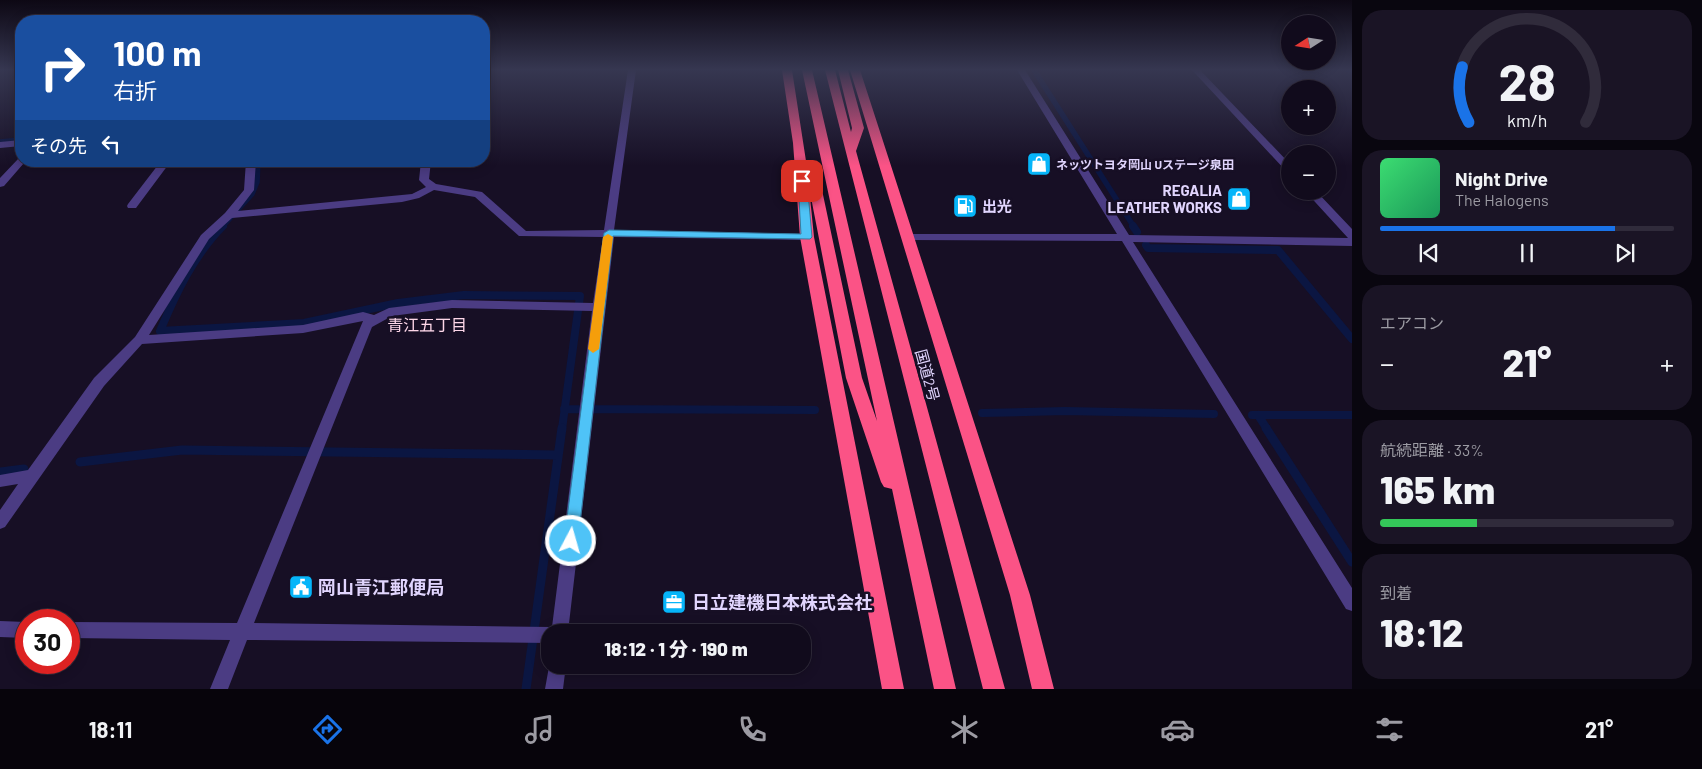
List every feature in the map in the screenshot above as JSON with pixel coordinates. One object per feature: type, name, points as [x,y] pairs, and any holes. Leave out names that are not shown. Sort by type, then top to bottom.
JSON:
[{"type":"highway","points":[[792,102],[799,143],[807,237],[893,689]]},
{"type":"highway","points":[[814,102],[944,689]]},
{"type":"highway","name":"国道2号","points":[[838,102],[994,689]]},
{"type":"highway","points":[[850,151],[858,128],[851,102]]},
{"type":"highway","points":[[866,102],[910,237],[1020,596],[1043,689]]},
{"type":"highway","points":[[799,143],[816,190],[854,378],[912,547]]},
{"type":"street","points":[[561,624],[586,408],[586,307],[609,233],[627,102]]},
{"type":"street","points":[[1041,102],[1352,603]]},
{"type":"street","points":[[1226,102],[1281,160]]},
{"type":"street","points":[[0,145],[15,144]]},
{"type":"street","points":[[0,184],[16,167]]},
{"type":"street","points":[[132,206],[161,167]]},
{"type":"street","points":[[0,522],[99,382],[139,340],[205,237],[229,215],[249,190],[250,167]]},
{"type":"street","points":[[425,167],[424,180],[433,187],[478,194],[523,234],[609,233],[807,237]]},
{"type":"street","points":[[229,215],[402,199],[415,196],[433,187]]},
{"type":"street","points":[[1318,200],[1352,236]]},
{"type":"street","points":[[910,237],[1352,242]]},
{"type":"street","points":[[219,689],[367,324],[389,312],[452,304],[586,307]]},
{"type":"street","points":[[139,340],[303,328],[363,316],[375,320]]},
{"type":"street","points":[[0,481],[32,476]]},
{"type":"street","points":[[0,629],[15,630]]},
{"type":"street","points":[[80,630],[539,635]]},
{"type":"street","points":[[554,689],[556,674]]},
{"type":"waterway","points":[[1054,102],[1134,227]]},
{"type":"waterway","points":[[0,142],[15,141]]},
{"type":"waterway","points":[[222,227],[252,194],[257,182],[258,167]]},
{"type":"waterway","points":[[223,226],[203,249],[187,275],[160,331],[304,323],[398,303],[464,295],[580,296],[565,409]]},
{"type":"waterway","points":[[1133,226],[1137,232]]},
{"type":"waterway","points":[[1146,245],[1148,248],[1278,250],[1352,339]]},
{"type":"waterway","points":[[562,429],[565,409]]},
{"type":"waterway","points":[[565,409],[815,410]]},
{"type":"waterway","points":[[982,413],[1065,411],[1214,414]]},
{"type":"waterway","points":[[1252,415],[1258,415]]},
{"type":"waterway","points":[[1258,415],[1352,415]]},
{"type":"waterway","points":[[1258,415],[1267,429]]},
{"type":"waterway","points":[[526,689],[562,428]]},
{"type":"waterway","points":[[1266,428],[1352,562]]},
{"type":"waterway","points":[[80,462],[182,450],[558,455]]},
{"type":"waterway","points":[[0,472],[24,469]]},
{"type":"slow traffic","points":[[593,349],[608,237]]},
{"type":"place","name":"ネッツトヨタ岡山 Uステージ泉田","points":[[1039,164]]},
{"type":"place","name":"REGALIA LEATHER WORKS","points":[[1239,199]]},
{"type":"place","name":"出光","points":[[965,206]]},
{"type":"place","name":"岡山青江郵便局","points":[[301,587]]},
{"type":"place","name":"日立建機日本株式会社","points":[[674,602]]},
{"type":"district","name":"青江五丁目","points":[[427,324]]},
{"type":"route","points":[[571,541],[585,413],[609,233],[807,237],[802,181]]}]
